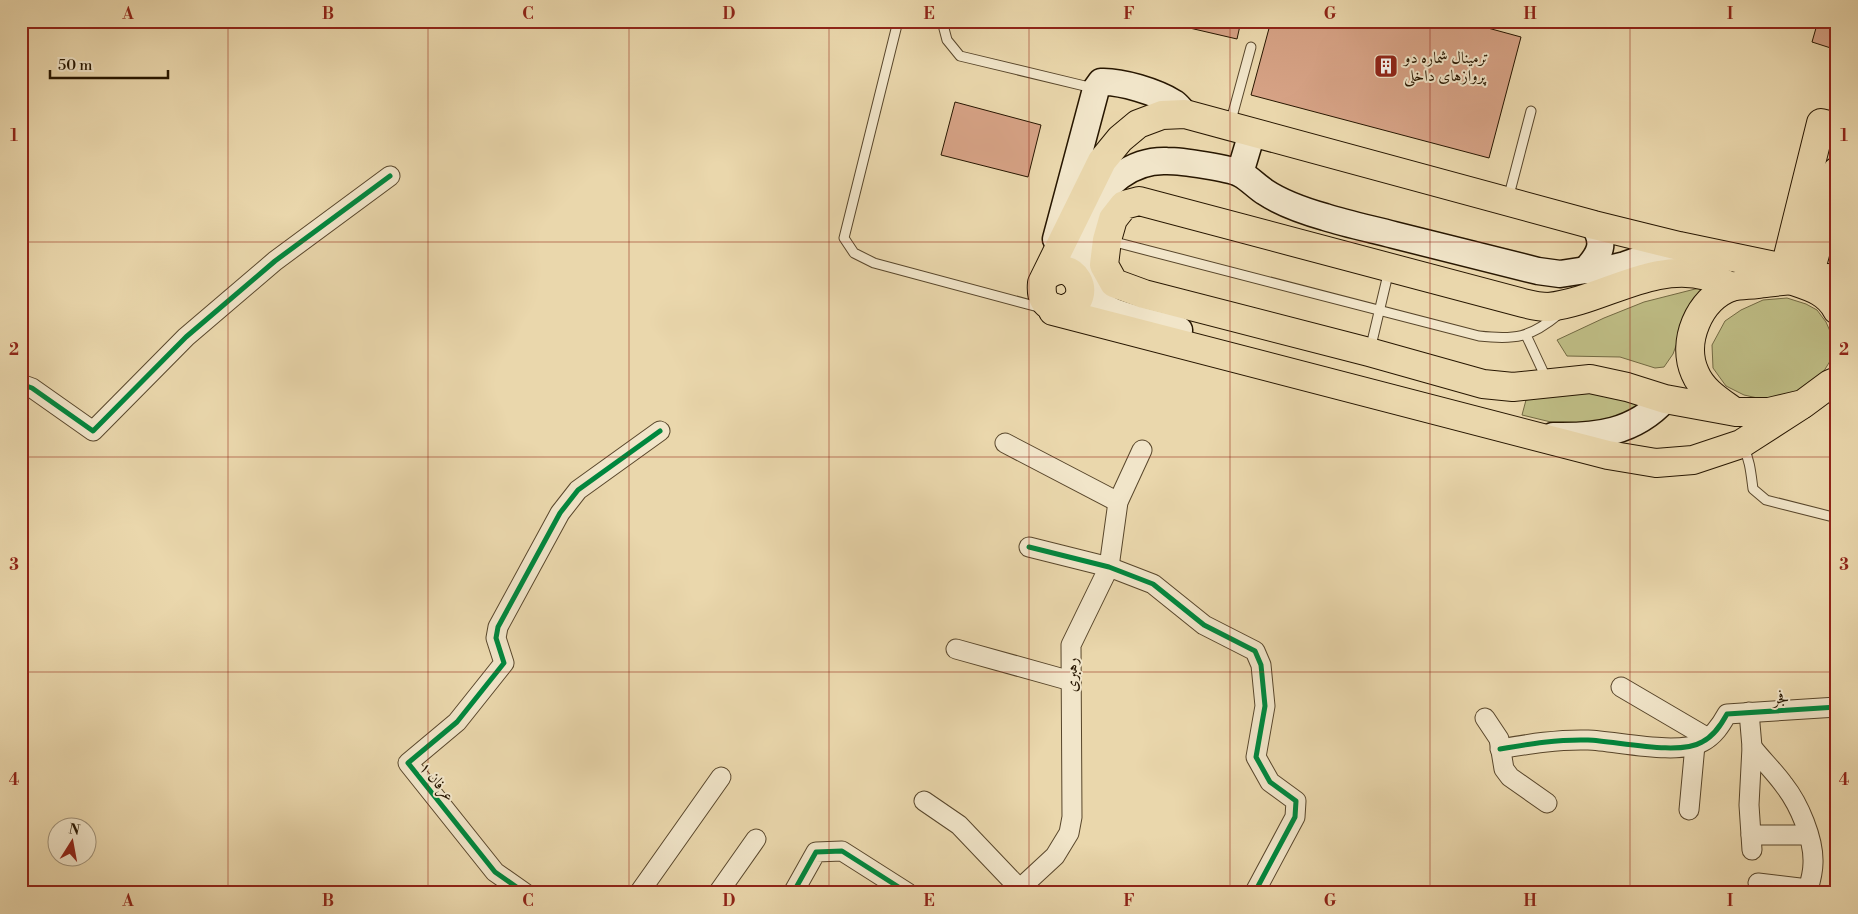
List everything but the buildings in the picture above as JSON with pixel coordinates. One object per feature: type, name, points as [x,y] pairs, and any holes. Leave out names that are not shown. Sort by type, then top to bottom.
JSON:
[{"type":"main road","points":[[1046,276],[1096,89],[1101,82],[1113,82],[1162,97],[1176,104],[1185,114]]},
{"type":"main road","points":[[1811,275],[1594,225],[1185,114],[1162,115],[1138,124],[1120,139],[1102,162],[1042,283],[1041,291],[1043,298],[1054,310],[1608,455],[1656,464],[1694,460],[1741,444],[1803,404],[1835,377]]},
{"type":"main road","points":[[1837,127],[1821,124],[1811,275],[1817,288],[1837,310]]},
{"type":"main road","points":[[1240,130],[1240,173]]},
{"type":"main road","points":[[1580,437],[1133,318],[1105,308],[1092,294],[1083,273],[1080,253],[1083,229],[1092,208],[1105,188],[1119,176],[1140,164],[1165,160],[1240,173],[1266,193],[1287,204],[1325,218],[1538,271],[1560,274],[1586,270],[1601,271],[1625,266],[1679,246]]},
{"type":"main road","points":[[1811,275],[1837,171]]},
{"type":"main road","points":[[1731,287],[1708,276],[1682,272],[1653,276],[1575,301],[1548,307],[1523,304],[1139,201],[1124,205],[1113,219],[1107,240],[1104,264],[1114,283],[1144,294],[1369,352],[1483,384],[1513,387],[1590,379],[1626,387],[1665,399],[1736,412],[1768,412],[1803,404]]},
{"type":"main road","points":[[1586,270],[1597,258],[1600,250],[1600,235],[1594,225]]},
{"type":"main road","points":[[1736,412],[1712,397],[1694,373],[1689,345],[1696,320],[1712,298],[1731,287],[1811,275]]},
{"type":"main road","points":[[1534,436],[1580,437],[1607,434],[1639,420],[1655,410],[1665,399]]},
{"type":"street","points":[[21,384],[32,388],[93,431],[186,337],[275,261],[390,176]]},
{"type":"street","name":"عرفان ۱","points":[[525,893],[495,872],[408,763],[457,722],[504,663],[496,638],[498,627],[560,513],[578,490],[660,430]]},
{"type":"street","points":[[1005,443],[1118,502]]},
{"type":"street","name":"رهبری","points":[[1017,890],[1055,856],[1069,833],[1072,817],[1071,645],[1109,566],[1118,502],[1142,450]]},
{"type":"street","points":[[1028,547],[1109,566],[1153,584],[1204,625],[1255,652],[1261,665],[1264,706],[1256,757],[1270,782],[1296,801],[1295,817],[1256,890],[1260,893]]},
{"type":"street","points":[[956,649],[1071,681]]},
{"type":"street","points":[[1620,686],[1702,741]]},
{"type":"street","name":"فجر","points":[[1702,741],[1718,729],[1727,714],[1837,707]]},
{"type":"street","points":[[1749,712],[1752,746],[1749,805],[1751,843],[1808,835]]},
{"type":"street","points":[[1485,718],[1499,739],[1504,770],[1510,777],[1547,803]]},
{"type":"street","points":[[1500,749],[1538,743],[1587,740],[1660,747],[1688,747],[1702,741]]},
{"type":"street","points":[[1689,810],[1702,741]]},
{"type":"street","points":[[1752,746],[1783,783],[1797,804],[1812,849],[1813,862],[1812,878],[1807,891],[1758,883]]},
{"type":"street","points":[[639,893],[721,778]]},
{"type":"street","points":[[924,801],[959,825],[1017,890]]},
{"type":"street","points":[[718,893],[756,839]]},
{"type":"street","points":[[793,893],[816,852],[842,851],[908,893]]},
{"type":"lane","points":[[898,21],[844,238],[854,253],[874,263],[1054,310]]},
{"type":"lane","points":[[942,21],[947,40],[960,56],[1096,89]]},
{"type":"lane","points":[[1240,130],[1250,47]]},
{"type":"lane","points":[[1508,202],[1531,111]]},
{"type":"lane","points":[[1107,240],[1479,336],[1503,338],[1526,335],[1554,318],[1575,301]]},
{"type":"lane","points":[[1369,352],[1390,268]]},
{"type":"lane","points":[[1526,335],[1549,382]]},
{"type":"lane","points":[[1741,444],[1748,456],[1752,489],[1766,500],[1837,518]]},
{"type":"shaded area","points":[[1707,286],[1681,332],[1673,354],[1664,367],[1655,368],[1620,357],[1567,356],[1557,340],[1644,302]]},
{"type":"shaded area","points":[[1787,298],[1817,310],[1826,322],[1833,338],[1832,358],[1822,374],[1801,391],[1785,398],[1762,399],[1744,395],[1726,386],[1713,368],[1712,345],[1725,321],[1741,310],[1763,300]]},
{"type":"shaded area","points":[[1577,392],[1601,394],[1643,406],[1610,422],[1559,424],[1522,415],[1526,400]]},
{"type":"cycle path","points":[[21,384],[32,388],[93,431],[186,337],[275,261],[390,176]]},
{"type":"cycle path","points":[[525,893],[495,872],[408,763],[457,722],[504,663],[496,638],[498,627],[560,513],[578,490],[660,431]]},
{"type":"cycle path","points":[[1029,547],[1109,567],[1153,584],[1204,625],[1255,651],[1261,665],[1265,706],[1256,757],[1270,782],[1296,801],[1295,817],[1256,890],[1260,893]]},
{"type":"cycle path","points":[[1500,749],[1566,740],[1588,740],[1647,747],[1678,748],[1692,746],[1706,740],[1717,730],[1727,714],[1837,707]]},
{"type":"cycle path","points":[[793,893],[816,852],[842,851],[908,893]]},
{"type":"place","name":"ترمینال شماره دو پروازهای داخلی","points":[[1386,66]]}]
